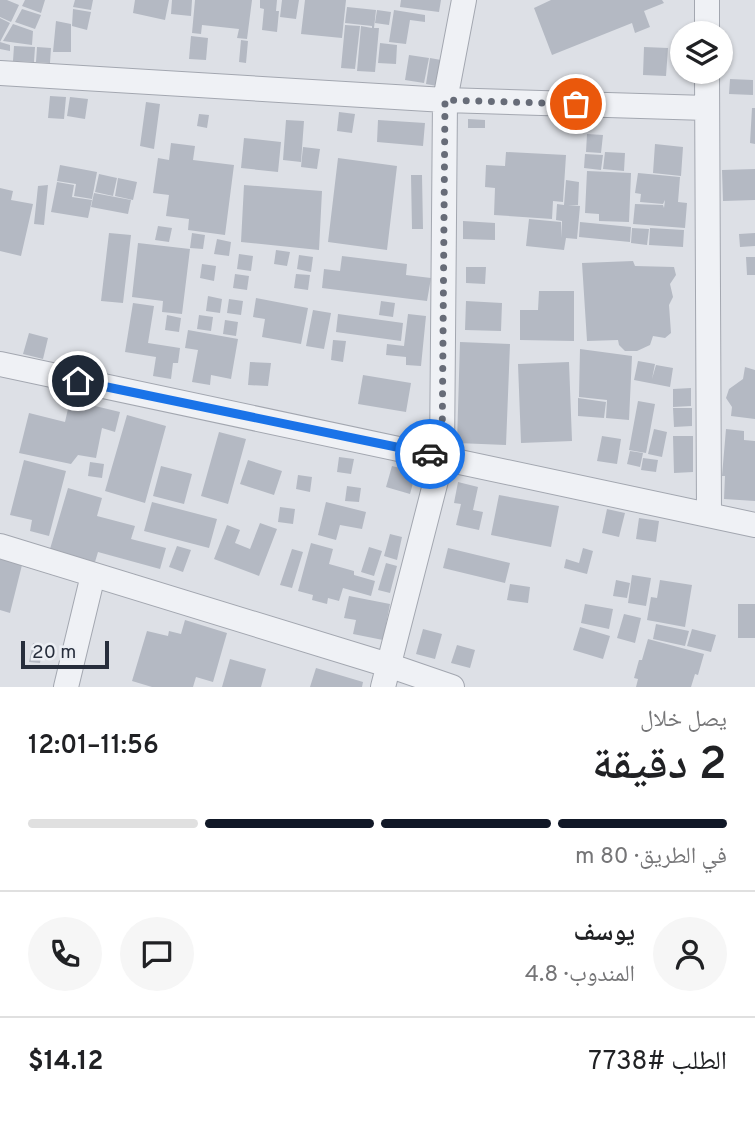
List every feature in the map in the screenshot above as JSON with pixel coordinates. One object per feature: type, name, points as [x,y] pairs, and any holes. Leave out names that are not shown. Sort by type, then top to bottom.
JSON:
[{"type":"street","points":[[386,676],[442,457],[445,100],[464,0]]},
{"type":"street","points":[[707,0],[707,21]]},
{"type":"street","points":[[0,73],[445,100],[707,108]]},
{"type":"street","points":[[707,84],[709,514]]},
{"type":"street","points":[[0,364],[755,525]]},
{"type":"street","points":[[0,546],[93,575],[386,676],[452,687]]},
{"type":"street","points":[[66,687],[93,575]]},
{"type":"building","points":[[0,0],[19,5],[11,22],[0,17]]},
{"type":"building","points":[[25,0],[45,0],[41,13],[22,6]]},
{"type":"building","points":[[75,0],[93,0],[91,10],[73,7]]},
{"type":"building","points":[[135,0],[169,0],[165,20],[133,13]]},
{"type":"building","points":[[172,0],[192,0],[191,16],[171,14]]},
{"type":"building","points":[[195,0],[252,0],[247,39],[237,38],[239,29],[202,25],[201,34],[192,33]]},
{"type":"building","points":[[260,0],[277,0],[277,32],[262,30],[264,9],[260,8]]},
{"type":"building","points":[[282,0],[299,0],[296,19],[280,17]]},
{"type":"building","points":[[305,0],[346,0],[342,38],[301,34]]},
{"type":"building","points":[[401,0],[441,0],[439,12],[400,7]]},
{"type":"building","points":[[551,0],[662,0],[664,3],[644,11],[650,27],[635,33],[632,23],[552,55],[534,8]]},
{"type":"building","points":[[347,7],[376,10],[374,28],[379,28],[375,72],[357,71],[361,26],[372,26],[345,23]]},
{"type":"building","points":[[22,9],[41,15],[35,29],[15,22]]},
{"type":"building","points":[[73,9],[91,12],[87,30],[72,26]]},
{"type":"building","points":[[377,10],[391,12],[389,25],[375,23]]},
{"type":"building","points":[[394,10],[425,15],[425,22],[410,20],[406,44],[389,42]]},
{"type":"building","points":[[0,18],[10,23],[0,42]]},
{"type":"building","points":[[56,21],[71,24],[71,52],[53,52]]},
{"type":"building","points":[[13,24],[33,31],[32,45],[3,41]]},
{"type":"building","points":[[345,25],[360,26],[355,69],[341,68]]},
{"type":"building","points":[[191,36],[208,38],[206,60],[189,59]]},
{"type":"building","points":[[241,40],[248,41],[246,63],[239,62]]},
{"type":"building","points":[[0,42],[10,45],[10,51],[0,49]]},
{"type":"building","points":[[380,43],[397,45],[396,64],[378,63]]},
{"type":"building","points":[[14,46],[35,47],[34,62],[13,61]]},
{"type":"building","points":[[37,47],[51,48],[50,63],[36,62]]},
{"type":"building","points":[[644,47],[668,48],[666,76],[643,75]]},
{"type":"building","points":[[409,55],[429,58],[424,83],[405,80]]},
{"type":"building","points":[[430,58],[441,60],[437,86],[426,84]]},
{"type":"building","points":[[733,79],[753,80],[753,95],[729,94]]},
{"type":"building","points":[[50,96],[66,97],[64,119],[48,118]]},
{"type":"building","points":[[70,97],[88,99],[85,119],[67,116]]},
{"type":"building","points":[[146,102],[160,104],[154,149],[140,146]]},
{"type":"building","points":[[752,108],[755,108],[755,144],[750,143]]},
{"type":"building","points":[[339,112],[355,114],[352,133],[337,131]]},
{"type":"building","points":[[199,114],[209,115],[207,128],[197,126]]},
{"type":"building","points":[[468,119],[485,120],[485,128],[468,128]]},
{"type":"building","points":[[286,120],[304,121],[301,162],[283,160]]},
{"type":"building","points":[[378,120],[425,123],[423,146],[377,142]]},
{"type":"building","points":[[587,134],[603,135],[601,153],[586,152]]},
{"type":"building","points":[[244,138],[281,142],[278,172],[241,168]]},
{"type":"building","points":[[171,143],[195,146],[193,160],[234,165],[225,235],[188,230],[189,219],[166,216],[169,195],[153,193],[158,158],[169,160]]},
{"type":"building","points":[[655,144],[683,147],[681,176],[653,173]]},
{"type":"building","points":[[303,147],[320,149],[317,169],[301,167]]},
{"type":"building","points":[[506,152],[566,155],[563,202],[553,201],[552,219],[494,215],[495,188],[485,187],[486,165],[505,166]]},
{"type":"building","points":[[605,152],[625,153],[624,171],[603,169]]},
{"type":"building","points":[[585,154],[603,155],[601,170],[584,168]]},
{"type":"building","points":[[338,158],[397,166],[387,250],[328,242]]},
{"type":"building","points":[[60,165],[97,172],[92,199],[74,196],[76,184],[57,181]]},
{"type":"building","points":[[755,169],[755,200],[723,201],[722,170]]},
{"type":"building","points":[[587,171],[631,173],[629,222],[599,221],[599,214],[585,213]]},
{"type":"building","points":[[638,173],[680,177],[678,202],[687,203],[685,228],[633,224],[635,204],[663,205],[664,208],[665,200],[663,204],[640,202],[641,194],[635,193]]},
{"type":"building","points":[[99,174],[117,178],[113,196],[95,192]]},
{"type":"building","points":[[411,175],[422,175],[423,229],[412,229]]},
{"type":"building","points":[[118,178],[137,182],[133,200],[115,196]]},
{"type":"building","points":[[566,180],[579,182],[578,205],[568,205],[580,206],[577,239],[566,238],[564,250],[526,246],[529,219],[561,222],[561,238],[562,221],[556,220],[557,204],[564,205]]},
{"type":"building","points":[[57,182],[74,185],[72,197],[92,200],[88,218],[51,212]]},
{"type":"building","points":[[48,185],[44,225],[34,224],[38,186]]},
{"type":"building","points":[[244,185],[322,191],[319,250],[241,242]]},
{"type":"building","points":[[0,188],[13,191],[11,200],[33,204],[21,256],[0,251]]},
{"type":"building","points":[[94,193],[131,200],[128,214],[91,207]]},
{"type":"building","points":[[463,221],[495,223],[495,240],[463,239]]},
{"type":"building","points":[[580,222],[631,227],[630,242],[579,237]]},
{"type":"building","points":[[158,226],[172,228],[169,242],[155,240]]},
{"type":"building","points":[[632,228],[649,229],[647,245],[631,243]]},
{"type":"building","points":[[650,228],[684,230],[683,247],[649,245]]},
{"type":"building","points":[[109,233],[131,235],[123,303],[101,301]]},
{"type":"building","points":[[192,233],[205,235],[203,249],[190,248]]},
{"type":"building","points":[[755,233],[755,246],[740,247],[739,234]]},
{"type":"building","points":[[217,239],[231,242],[229,256],[214,254]]},
{"type":"building","points":[[138,243],[190,249],[182,314],[162,312],[163,301],[132,297]]},
{"type":"building","points":[[276,250],[290,252],[287,266],[274,264]]},
{"type":"building","points":[[239,254],[253,256],[251,271],[237,269]]},
{"type":"building","points":[[299,255],[313,257],[311,272],[297,269]]},
{"type":"building","points":[[342,256],[407,264],[406,275],[431,278],[427,301],[322,288],[324,269],[340,271]]},
{"type":"building","points":[[746,257],[755,257],[755,275],[747,275]]},
{"type":"building","points":[[633,261],[635,266],[674,267],[676,275],[670,284],[673,297],[669,305],[671,333],[665,338],[653,336],[650,345],[637,351],[625,351],[618,340],[587,341],[582,263]]},
{"type":"building","points":[[202,264],[216,266],[214,281],[200,278]]},
{"type":"building","points":[[466,267],[486,267],[485,284],[466,283]]},
{"type":"building","points":[[235,274],[249,276],[247,290],[233,288]]},
{"type":"building","points":[[296,274],[310,275],[308,290],[294,288]]},
{"type":"building","points":[[539,291],[574,291],[574,341],[520,340],[520,310],[538,310]]},
{"type":"building","points":[[208,296],[222,299],[220,313],[206,311]]},
{"type":"building","points":[[256,298],[308,308],[301,344],[262,337],[265,319],[253,317]]},
{"type":"building","points":[[229,299],[243,301],[241,315],[227,313]]},
{"type":"building","points":[[381,301],[395,303],[393,317],[379,315]]},
{"type":"building","points":[[466,301],[502,303],[501,331],[465,330]]},
{"type":"building","points":[[133,303],[154,306],[148,343],[180,348],[178,363],[173,363],[171,379],[153,376],[156,357],[125,352]]},
{"type":"building","points":[[313,310],[331,313],[324,349],[306,346]]},
{"type":"building","points":[[338,314],[403,323],[401,341],[336,332]]},
{"type":"building","points":[[408,314],[426,316],[421,366],[406,365],[406,357],[386,355],[387,344],[404,346]]},
{"type":"building","points":[[167,315],[181,318],[179,332],[165,330]]},
{"type":"building","points":[[199,315],[213,317],[211,331],[197,329]]},
{"type":"building","points":[[225,320],[238,322],[236,336],[223,334]]},
{"type":"building","points":[[188,330],[238,339],[231,379],[211,375],[210,385],[192,382],[198,350],[185,348]]},
{"type":"building","points":[[29,333],[48,338],[43,359],[23,354]]},
{"type":"building","points":[[333,340],[346,341],[343,362],[331,360]]},
{"type":"building","points":[[460,342],[510,344],[506,445],[457,443]]},
{"type":"building","points":[[580,349],[632,356],[629,420],[606,418],[607,400],[579,397]]},
{"type":"building","points":[[638,361],[655,364],[652,379],[656,365],[673,368],[670,387],[634,380]]},
{"type":"building","points":[[250,362],[271,363],[268,386],[248,385]]},
{"type":"building","points":[[569,362],[572,441],[521,443],[518,364]]},
{"type":"building","points":[[745,367],[755,370],[755,419],[731,416],[732,407],[726,398],[729,389],[743,379]]},
{"type":"building","points":[[363,375],[411,383],[406,412],[358,404]]},
{"type":"building","points":[[691,388],[691,406],[673,407],[673,389]]},
{"type":"building","points":[[578,398],[606,402],[604,418],[578,416]]},
{"type":"building","points":[[70,400],[120,412],[115,432],[102,428],[96,458],[78,455],[71,464],[19,453],[29,413],[65,422]]},
{"type":"building","points":[[638,401],[655,404],[646,453],[629,450]]},
{"type":"building","points":[[673,408],[692,408],[692,426],[674,427]]},
{"type":"building","points":[[127,415],[166,426],[145,503],[105,491]]},
{"type":"building","points":[[654,429],[667,432],[662,457],[648,454]]},
{"type":"building","points":[[726,429],[744,431],[744,440],[755,441],[755,501],[724,499],[725,476],[722,476]]},
{"type":"building","points":[[219,432],[246,439],[228,504],[201,496]]},
{"type":"building","points":[[602,436],[621,439],[617,464],[597,461]]},
{"type":"building","points":[[673,436],[693,436],[693,472],[674,473]]},
{"type":"building","points":[[630,451],[643,453],[640,467],[627,464]]},
{"type":"building","points":[[339,457],[354,459],[351,474],[337,472]]},
{"type":"building","points":[[643,458],[658,460],[656,472],[641,470]]},
{"type":"building","points":[[24,460],[66,471],[49,536],[30,531],[32,520],[10,515]]},
{"type":"building","points":[[248,460],[282,471],[274,495],[240,484]]},
{"type":"building","points":[[90,462],[104,464],[102,478],[88,476]]},
{"type":"building","points":[[161,466],[192,474],[184,504],[153,496]]},
{"type":"building","points":[[392,466],[416,472],[410,494],[386,487]]},
{"type":"building","points":[[298,475],[312,477],[310,492],[296,489]]},
{"type":"building","points":[[458,482],[478,487],[473,510],[483,512],[479,530],[456,525],[461,504],[454,503]]},
{"type":"building","points":[[347,486],[361,488],[359,502],[345,501]]},
{"type":"building","points":[[68,488],[102,498],[97,516],[135,526],[131,539],[166,548],[160,569],[98,552],[95,562],[50,549]]},
{"type":"building","points":[[499,495],[559,506],[551,547],[491,535]]},
{"type":"building","points":[[152,502],[217,519],[209,548],[144,531]]},
{"type":"building","points":[[326,502],[366,512],[362,529],[340,525],[336,540],[318,535]]},
{"type":"building","points":[[280,507],[295,509],[293,524],[278,522]]},
{"type":"building","points":[[607,509],[625,513],[619,537],[602,533]]},
{"type":"building","points":[[639,518],[659,521],[656,542],[636,539]]},
{"type":"building","points":[[260,523],[277,529],[259,576],[214,559],[227,525],[240,530],[235,543],[250,549]]},
{"type":"building","points":[[390,534],[402,537],[397,560],[384,556]]},
{"type":"building","points":[[311,543],[333,549],[329,564],[354,571],[354,575],[375,581],[371,596],[343,588],[339,601],[328,598],[327,604],[312,600],[313,595],[298,591]]},
{"type":"building","points":[[177,546],[191,550],[183,572],[169,567]]},
{"type":"building","points":[[369,547],[382,551],[374,576],[361,572]]},
{"type":"building","points":[[448,548],[510,563],[505,583],[443,568]]},
{"type":"building","points":[[583,548],[593,551],[587,574],[564,568],[566,559],[579,563]]},
{"type":"building","points":[[292,549],[303,552],[292,588],[280,585]]},
{"type":"building","points":[[0,555],[23,561],[10,613],[0,610]]},
{"type":"building","points":[[386,563],[397,566],[390,593],[378,590]]},
{"type":"building","points":[[632,575],[651,578],[646,606],[628,603]]},
{"type":"building","points":[[616,580],[630,583],[627,598],[613,596]]},
{"type":"building","points":[[660,580],[692,585],[685,627],[647,620],[651,597],[657,598]]},
{"type":"building","points":[[510,584],[530,587],[528,603],[507,600]]},
{"type":"building","points":[[349,596],[390,604],[383,640],[353,634],[356,620],[344,618]]},
{"type":"building","points":[[585,604],[613,609],[609,629],[581,623]]},
{"type":"building","points":[[738,604],[755,604],[755,638],[738,638]]},
{"type":"building","points":[[624,614],[641,618],[635,643],[617,638]]},
{"type":"building","points":[[185,620],[227,633],[213,682],[196,677],[193,687],[152,687],[132,681],[147,631],[168,636],[169,631],[181,634]]},
{"type":"building","points":[[656,624],[689,631],[685,646],[653,639]]},
{"type":"building","points":[[580,627],[610,636],[603,659],[573,650]]},
{"type":"building","points":[[423,629],[442,634],[435,659],[416,654]]},
{"type":"building","points":[[692,629],[716,635],[711,652],[687,646]]},
{"type":"building","points":[[648,639],[704,654],[698,675],[695,674],[691,687],[636,687],[638,679],[634,678]]},
{"type":"building","points":[[33,643],[43,645],[40,663],[29,662]]},
{"type":"building","points":[[457,645],[475,650],[470,668],[451,663]]},
{"type":"building","points":[[230,659],[266,669],[261,687],[222,687]]},
{"type":"building","points":[[316,668],[363,682],[362,687],[310,687]]},
{"type":"way so far","points":[[430,454],[442,457],[445,100],[576,104]]},
{"type":"route","points":[[78,381],[430,454]]}]
